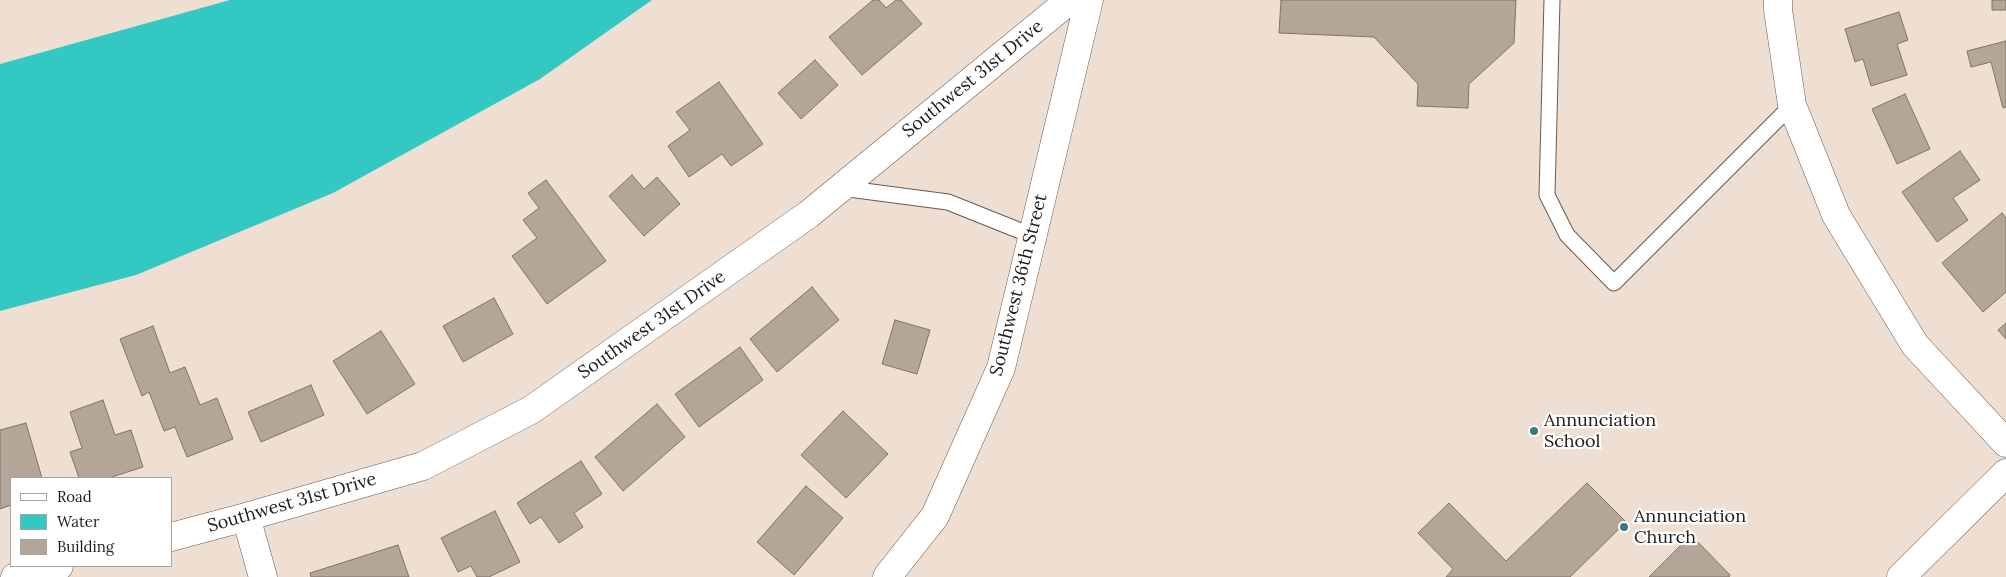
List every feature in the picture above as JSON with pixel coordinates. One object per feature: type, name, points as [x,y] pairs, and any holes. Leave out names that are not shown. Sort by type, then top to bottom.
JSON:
[{"type":"street","name":"Southwest 31st Drive","points":[[172,537],[423,466],[531,410],[809,214],[1070,0]]},
{"type":"street","name":"Southwest 36th Street","points":[[887,577],[935,516],[1001,368],[1089,0]]},
{"type":"street","points":[[1778,0],[1792,105],[1836,215],[1915,344],[2006,444]]},
{"type":"street","points":[[1901,577],[2006,473]]},
{"type":"street","points":[[246,517],[263,577]]},
{"type":"street","points":[[15,577],[55,567]]},
{"type":"lane","points":[[1552,0],[1546,195],[1567,235],[1614,283],[1792,105]]},
{"type":"lane","points":[[841,188],[948,202],[1033,236]]},
{"type":"water","points":[[230,0],[652,0],[540,79],[333,193],[136,275],[0,311],[0,64]]},
{"type":"building","points":[[873,0],[879,0],[886,8],[896,0],[901,0],[922,24],[862,75],[829,37]]},
{"type":"building","points":[[1281,0],[1516,0],[1514,43],[1469,84],[1468,108],[1417,106],[1418,84],[1374,37],[1279,33]]},
{"type":"building","points":[[1992,0],[2006,0],[2006,10],[1992,10]]},
{"type":"building","points":[[1899,12],[1908,40],[1897,44],[1907,75],[1871,86],[1863,59],[1855,62],[1845,29]]},
{"type":"building","points":[[2006,41],[2006,107],[2003,108],[1991,62],[1971,67],[1967,51]]},
{"type":"building","points":[[815,60],[838,85],[801,119],[778,93]]},
{"type":"building","points":[[719,82],[763,144],[731,166],[722,154],[689,177],[668,146],[690,130],[676,112]]},
{"type":"building","points":[[1905,94],[1930,149],[1897,164],[1872,109]]},
{"type":"building","points":[[1960,151],[1980,180],[1953,198],[1968,220],[1937,242],[1902,192]]},
{"type":"building","points":[[632,175],[644,189],[657,177],[680,204],[644,236],[609,196]]},
{"type":"building","points":[[546,180],[606,261],[547,304],[512,256],[537,238],[523,220],[539,208],[528,193]]},
{"type":"building","points":[[2002,213],[2006,218],[2006,292],[1983,312],[1942,263]]},
{"type":"building","points":[[812,287],[839,320],[777,372],[750,339]]},
{"type":"building","points":[[494,298],[513,334],[463,362],[443,326]]},
{"type":"building","points":[[895,320],[930,330],[917,374],[882,364]]},
{"type":"building","points":[[2006,323],[2006,339],[1998,330]]},
{"type":"building","points":[[153,326],[170,373],[185,367],[200,405],[217,398],[233,439],[187,457],[175,427],[164,431],[149,392],[142,396],[120,339]]},
{"type":"building","points":[[381,331],[415,384],[367,414],[333,361]]},
{"type":"building","points":[[740,347],[763,380],[699,427],[675,394]]},
{"type":"building","points":[[311,385],[324,415],[261,442],[248,412]]},
{"type":"building","points":[[103,400],[115,435],[131,430],[143,467],[112,477],[79,477],[70,452],[82,448],[70,412]]},
{"type":"building","points":[[657,404],[685,437],[623,491],[595,457]]},
{"type":"building","points":[[843,411],[888,454],[846,498],[801,455]]},
{"type":"building","points":[[26,423],[42,477],[10,477],[10,505],[0,509],[0,430]]},
{"type":"building","points":[[581,461],[602,494],[574,513],[583,527],[559,543],[541,517],[530,524],[517,503]]},
{"type":"building","points":[[1587,483],[1626,522],[1570,577],[1446,577],[1453,569],[1418,533],[1449,503],[1506,561]]},
{"type":"building","points":[[806,486],[843,518],[794,575],[757,542]]},
{"type":"building","points":[[495,511],[520,562],[489,577],[477,577],[471,566],[458,572],[441,538]]},
{"type":"building","points":[[1691,535],[1730,575],[1729,577],[1649,577]]},
{"type":"building","points":[[398,545],[409,577],[311,577],[310,573]]},
{"type":"place","name":"Annunciation School","points":[[1534,431]]},
{"type":"place","name":"Annunciation Church","points":[[1624,527]]}]
